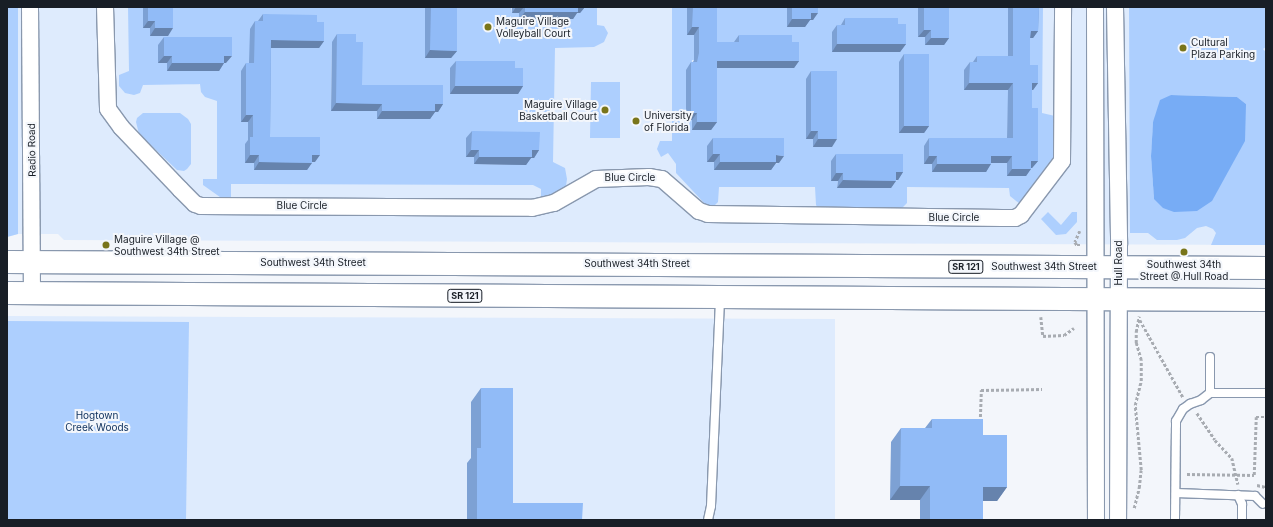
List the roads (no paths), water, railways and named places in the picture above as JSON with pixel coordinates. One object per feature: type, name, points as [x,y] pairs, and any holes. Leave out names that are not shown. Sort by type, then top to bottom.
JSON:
[{"type":"main road","name":"Southwest 34th Street","points":[[7,262],[1266,268]]},
{"type":"main road","name":"SR 121","points":[[7,293],[1266,300]]},
{"type":"street","name":"Radio Road","points":[[30,7],[32,293]]},
{"type":"street","name":"Blue Circle","points":[[105,7],[108,109],[121,127],[180,189],[196,204],[201,206],[532,208],[554,203],[596,179],[649,177],[662,179],[699,211],[708,214],[987,218],[1019,216],[1062,161],[1063,7]]},
{"type":"street","points":[[1095,7],[1096,520]]},
{"type":"street","name":"Hull Road","points":[[1115,7],[1119,268],[1118,520]]},
{"type":"lane","points":[[708,520],[711,506],[720,298]]},
{"type":"lane","points":[[1210,357],[1210,393]]},
{"type":"lane","points":[[1175,520],[1176,421],[1183,409],[1190,404],[1201,400],[1210,393],[1266,393]]},
{"type":"lane","points":[[1176,493],[1255,496],[1263,504]]},
{"type":"lane","points":[[1238,495],[1242,504],[1242,520]]},
{"type":"place","name":"Maguire Village Volleyball Court","points":[[488,27]]},
{"type":"place","name":"Cultural Plaza Parking","points":[[1183,48]]},
{"type":"place","name":"Maguire Village Basketball Court","points":[[605,110]]},
{"type":"place","name":"University of Florida","points":[[636,121]]},
{"type":"place","name":"Maguire Village @ Southwest 34th Street","points":[[106,245]]},
{"type":"place","name":"Southwest 34th Street @ Hull Road","points":[[1184,252]]},
{"type":"park label","name":"Hogtown Creek Woods","points":[[97,420]]}]
